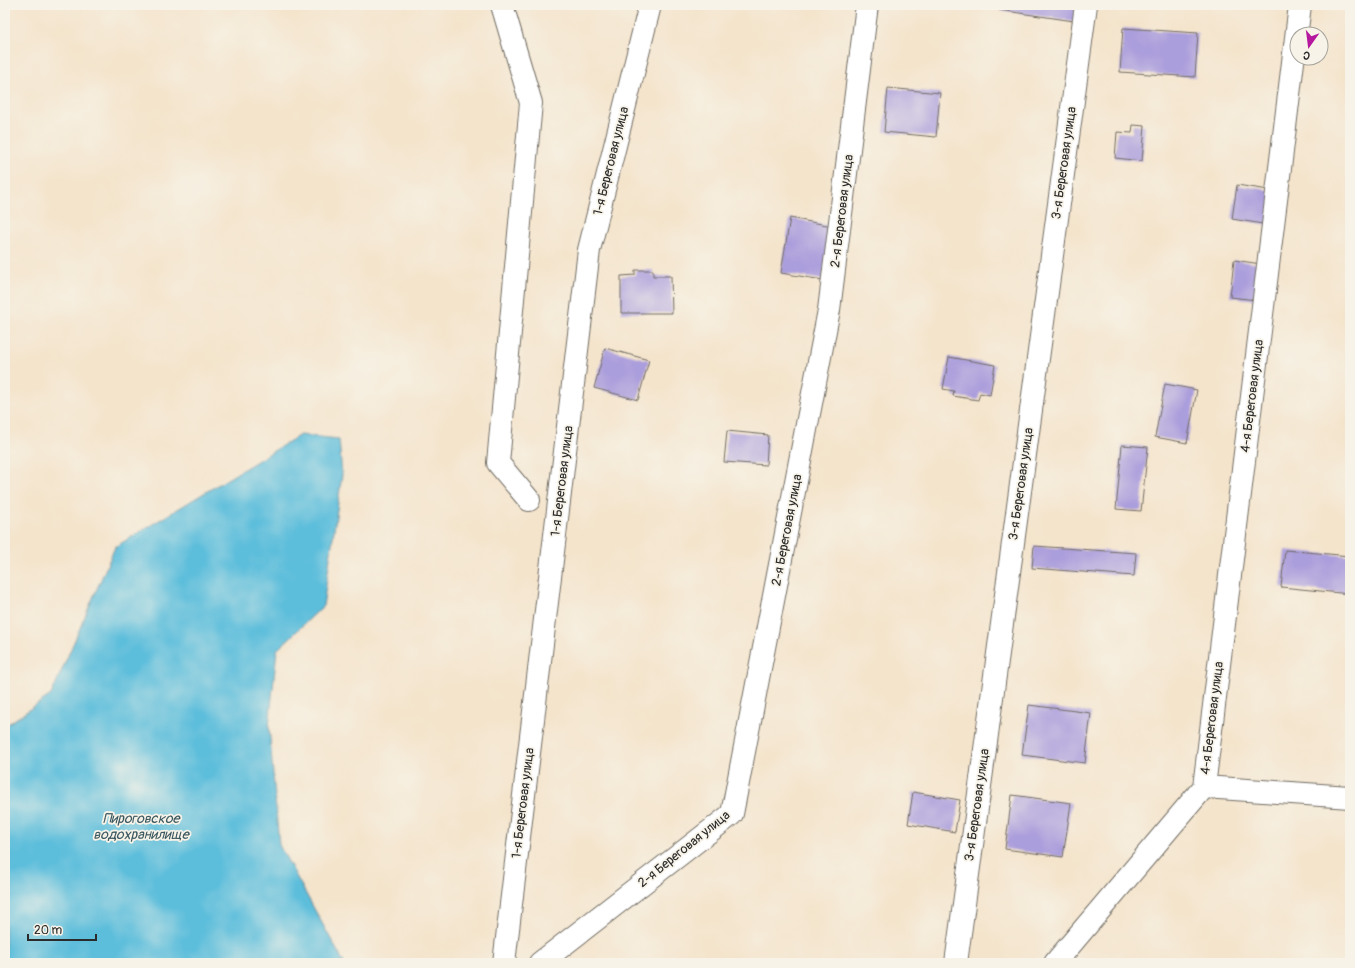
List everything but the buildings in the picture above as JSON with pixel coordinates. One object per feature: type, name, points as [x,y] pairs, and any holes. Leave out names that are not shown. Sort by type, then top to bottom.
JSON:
[{"type":"street","points":[[502,5],[531,103],[505,405],[498,463],[529,500]]},
{"type":"street","name":"1-я Береговая улица","points":[[504,963],[589,250],[650,5]]},
{"type":"street","name":"2-я Береговая улица","points":[[540,963],[732,814],[829,310],[868,5]]},
{"type":"street","name":"3-я Береговая улица","points":[[956,963],[1086,5]]},
{"type":"street","name":"4-я Береговая улица","points":[[1204,787],[1300,5]]},
{"type":"street","points":[[1055,963],[1204,787],[1350,797]]},
{"type":"water","name":"Пироговское водохранилище","points":[[300,435],[339,439],[342,475],[323,606],[277,650],[269,726],[279,845],[344,963],[5,963],[5,726],[51,695],[115,547]]}]
